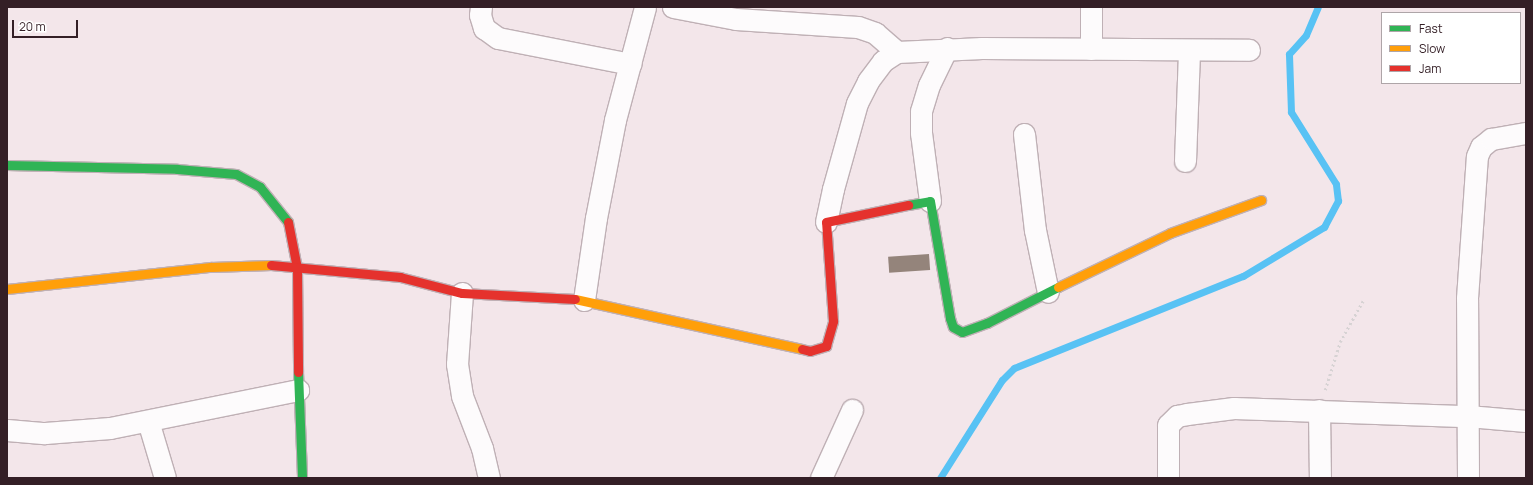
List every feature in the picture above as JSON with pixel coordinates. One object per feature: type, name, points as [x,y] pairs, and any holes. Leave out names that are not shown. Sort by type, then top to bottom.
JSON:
[{"type":"street","points":[[481,7],[480,16],[484,28],[498,38],[630,64]]},
{"type":"street","points":[[584,300],[596,218],[615,120],[645,7]]},
{"type":"street","points":[[673,7],[736,19],[858,27],[875,33],[897,52]]},
{"type":"street","points":[[1092,7],[1092,49]]},
{"type":"street","points":[[947,48],[929,85],[921,111],[921,133],[930,201],[950,318],[957,331],[968,332],[1170,233],[1261,200]]},
{"type":"street","points":[[7,289],[246,265],[297,268],[400,277],[462,293],[584,300],[797,349],[820,349],[826,346],[829,339],[832,321],[826,222],[832,189],[857,103],[868,81],[883,61],[897,52],[947,48],[1189,51],[1250,50]]},
{"type":"street","points":[[1185,161],[1189,51]]},
{"type":"street","points":[[1024,134],[1035,230],[1048,292]]},
{"type":"street","points":[[1468,478],[1467,298],[1477,156],[1481,148],[1491,139],[1526,134]]},
{"type":"street","points":[[7,165],[177,169],[236,174],[260,187],[288,222],[294,241],[297,268],[298,390],[302,478]]},
{"type":"street","points":[[826,222],[930,201]]},
{"type":"street","points":[[462,293],[457,364],[462,396],[482,448],[489,478]]},
{"type":"street","points":[[7,430],[80,432],[148,421],[298,390]]},
{"type":"street","points":[[1168,478],[1168,425],[1177,416],[1234,408],[1468,416],[1526,421]]},
{"type":"street","points":[[821,478],[852,410]]},
{"type":"street","points":[[1319,410],[1320,478]]},
{"type":"street","points":[[148,421],[166,478]]},
{"type":"path","points":[[1319,410],[1340,342],[1364,299]]},
{"type":"building","points":[[929,254],[930,270],[889,273],[888,257]]},
{"type":"waterway","points":[[940,478],[1002,380],[1014,368],[1243,276],[1324,227],[1338,201],[1336,184],[1291,112],[1289,54],[1306,35],[1318,7]]},
{"type":"traffic: fast","points":[[7,165],[177,169],[236,174],[260,187],[288,222]]},
{"type":"traffic: fast","points":[[908,205],[930,201],[950,318],[953,327],[962,332],[987,323],[1058,287]]},
{"type":"traffic: fast","points":[[298,372],[302,478]]},
{"type":"traffic: slow","points":[[1058,287],[1170,233],[1261,200]]},
{"type":"traffic: slow","points":[[7,289],[211,267],[271,265]]},
{"type":"traffic: slow","points":[[575,299],[802,349]]},
{"type":"traffic: jam","points":[[802,349],[810,351],[826,346],[833,321],[826,222],[908,205]]},
{"type":"traffic: jam","points":[[288,222],[297,268],[298,372]]},
{"type":"traffic: jam","points":[[271,265],[400,277],[462,293],[575,299]]}]
